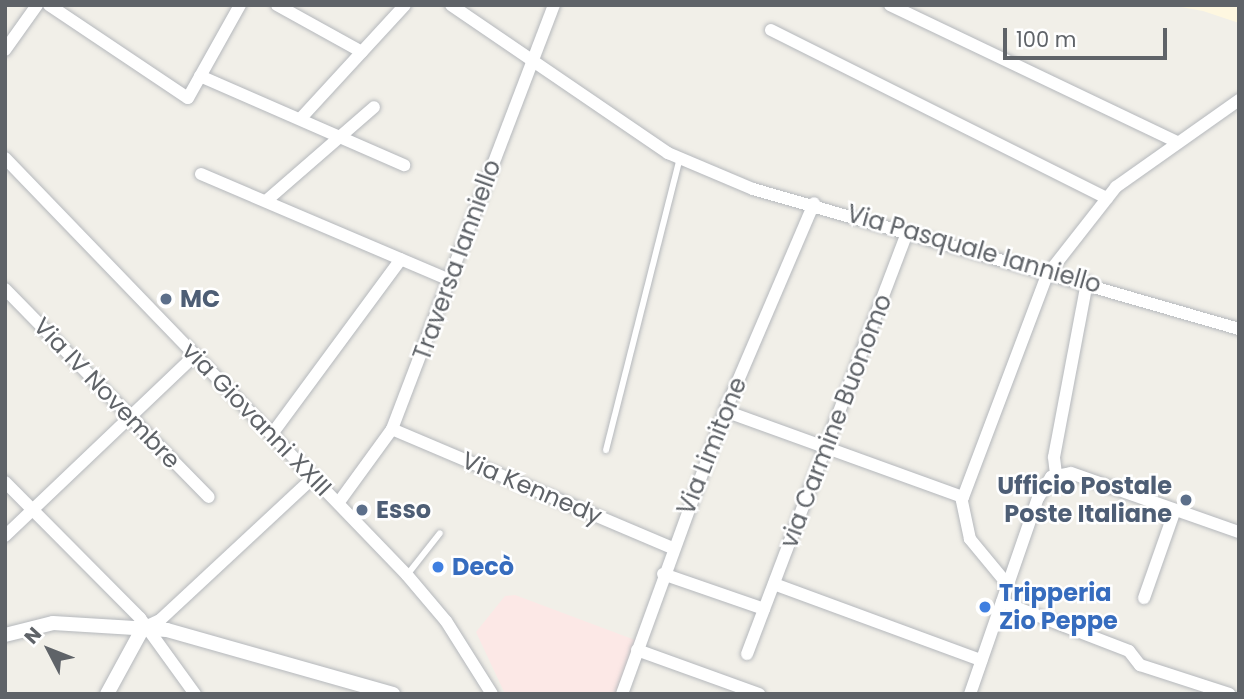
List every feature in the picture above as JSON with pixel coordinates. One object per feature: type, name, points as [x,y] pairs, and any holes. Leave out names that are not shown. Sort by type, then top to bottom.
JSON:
[{"type":"street","points":[[5,50],[37,5]]},
{"type":"street","points":[[49,5],[188,98],[240,5]]},
{"type":"street","points":[[277,5],[362,52]]},
{"type":"street","points":[[302,117],[405,5]]},
{"type":"street","name":"Via Pasquale Ianniello","points":[[451,5],[530,62],[680,158],[709,170],[1047,275],[1087,282],[1239,328]]},
{"type":"street","name":"Traversa Ianniello","points":[[339,502],[392,429],[554,5]]},
{"type":"street","points":[[890,5],[1175,141]]},
{"type":"street","points":[[771,30],[1107,198]]},
{"type":"street","points":[[201,76],[302,117],[404,165]]},
{"type":"street","points":[[1008,585],[970,539],[963,496],[1047,275],[1107,198],[1175,141],[1239,100]]},
{"type":"street","points":[[266,201],[374,107]]},
{"type":"street","name":"via Giovanni XXIII","points":[[5,158],[407,575],[492,694]]},
{"type":"street","points":[[201,174],[450,280]]},
{"type":"street","name":"Via Limitone","points":[[622,694],[672,548],[725,411],[814,203]]},
{"type":"street","name":"via Carmine Buonomo","points":[[747,654],[907,232]]},
{"type":"street","points":[[272,434],[401,259]]},
{"type":"street","points":[[1056,474],[1054,457],[1087,282]]},
{"type":"street","name":"Via IV Novembre","points":[[7,295],[209,497]]},
{"type":"street","points":[[5,536],[195,355]]},
{"type":"street","points":[[725,411],[963,496]]},
{"type":"street","name":"Via Kennedy","points":[[392,429],[672,548]]},
{"type":"street","points":[[970,694],[1041,490],[1056,474],[1071,473],[1239,532]]},
{"type":"street","points":[[107,694],[143,628],[160,620],[314,477]]},
{"type":"street","points":[[5,482],[143,628],[195,694]]},
{"type":"street","points":[[1144,598],[1175,510]]},
{"type":"street","points":[[663,574],[764,609]]},
{"type":"street","points":[[774,584],[981,660]]},
{"type":"street","points":[[1002,602],[1129,651],[1140,664],[1229,694]]},
{"type":"street","points":[[5,635],[53,623],[143,628],[393,694]]},
{"type":"street","points":[[637,650],[759,694]]},
{"type":"lane","points":[[606,450],[680,158]]},
{"type":"lane","points":[[407,575],[440,533]]},
{"type":"shaded area","points":[[1170,5],[1239,5],[1239,23],[1203,11]]},
{"type":"shaded area","points":[[515,595],[635,640],[617,694],[505,694],[476,632],[505,596]]},
{"type":"place","name":"MC","points":[[166,299]]},
{"type":"place","name":"Ufficio Postale Poste Italiane","points":[[1186,500]]},
{"type":"place","name":"Esso","points":[[362,510]]},
{"type":"place","name":"Decò","points":[[438,567]]},
{"type":"place","name":"Tripperia Zio Peppe","points":[[985,607]]}]
